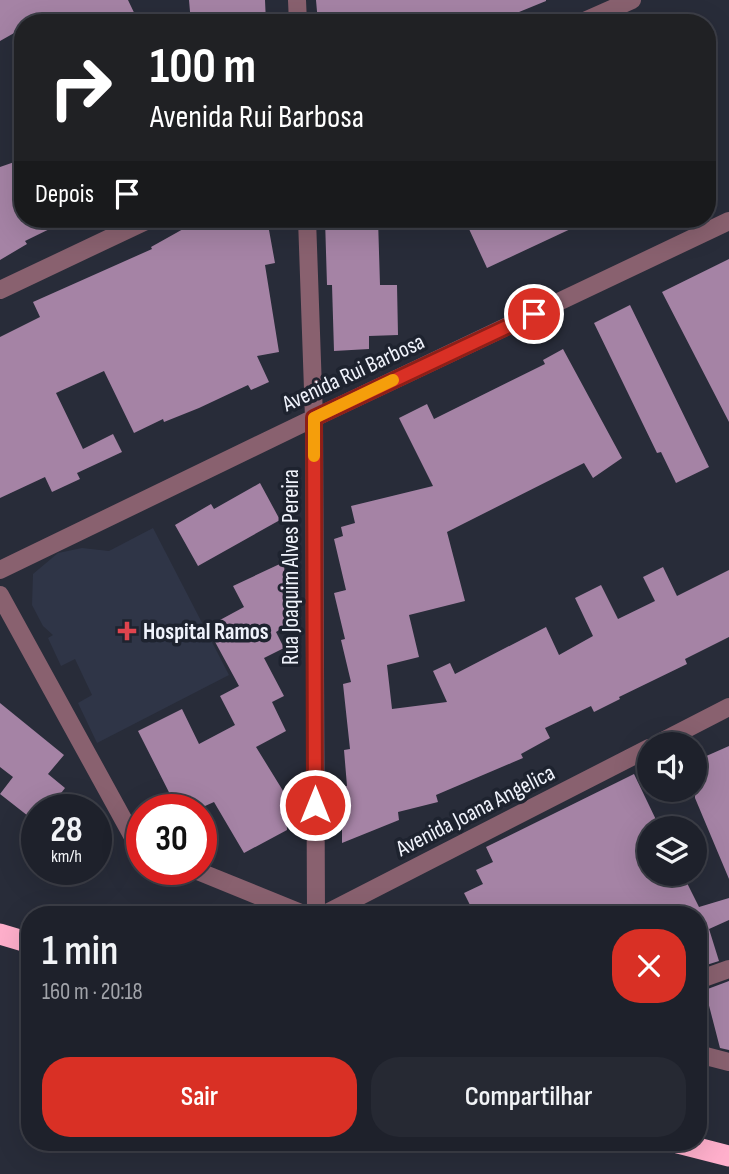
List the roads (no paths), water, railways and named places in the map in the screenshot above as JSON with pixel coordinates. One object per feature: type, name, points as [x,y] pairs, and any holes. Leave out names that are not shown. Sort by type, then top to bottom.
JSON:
[{"type":"highway","points":[[0,934],[21,940]]},
{"type":"highway","points":[[707,1150],[729,1156]]},
{"type":"street","points":[[600,14],[632,0]]},
{"type":"street","name":"Avenida Rui Barbosa","points":[[0,570],[729,222]]},
{"type":"street","points":[[0,290],[131,228]]},
{"type":"street","name":"Rua Joaquim Alves Pereira","points":[[307,228],[314,418],[316,906]]},
{"type":"street","points":[[0,597],[126,825]]},
{"type":"street","points":[[680,732],[729,707]]},
{"type":"street","name":"Avenida Joana Angelica","points":[[341,906],[637,754]]},
{"type":"street","points":[[217,879],[284,906]]},
{"type":"street","points":[[707,977],[729,969]]},
{"type":"street","points":[[707,1056],[729,1062]]},
{"type":"place","name":"Hospital Ramos","points":[[127,631]]}]
